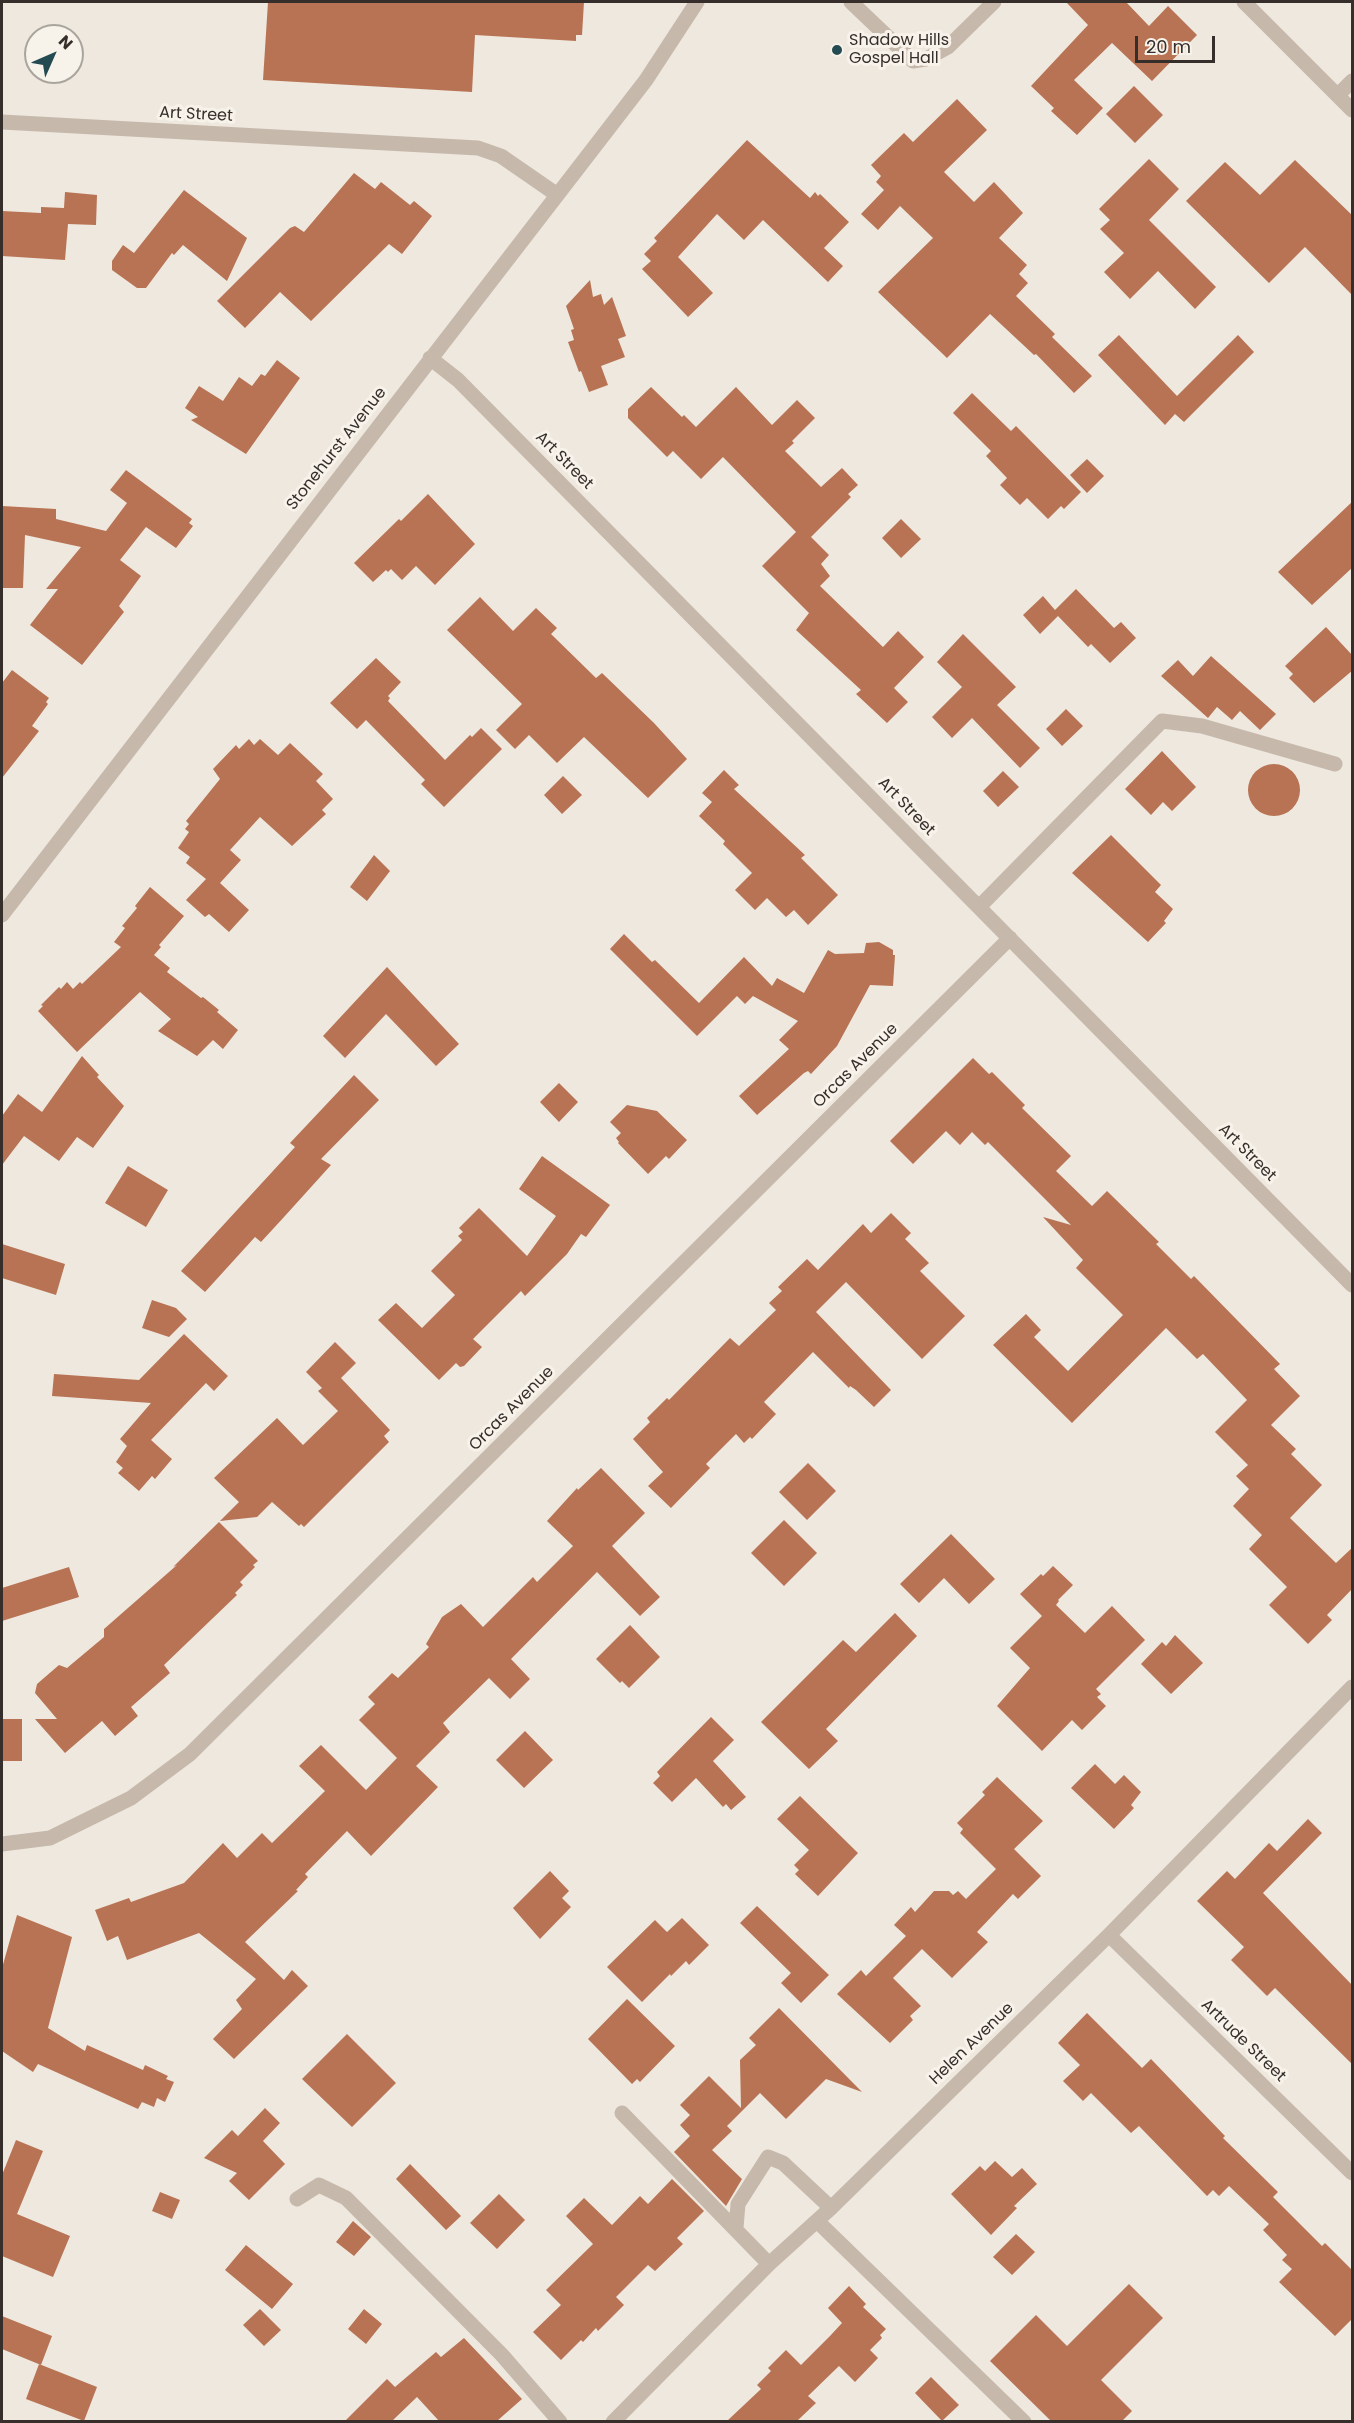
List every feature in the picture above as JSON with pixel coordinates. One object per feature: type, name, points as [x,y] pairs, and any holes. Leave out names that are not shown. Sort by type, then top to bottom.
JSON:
[{"type":"street","name":"Stonehurst Avenue","points":[[2,915],[646,80],[697,2]]},
{"type":"street","points":[[851,2],[913,61],[926,59],[948,47],[994,2]]},
{"type":"street","points":[[1244,2],[1353,110]]},
{"type":"street","points":[[1338,95],[1353,81]]},
{"type":"street","name":"Art Street","points":[[2,122],[478,148],[501,156],[556,194]]},
{"type":"street","name":"Art Street","points":[[430,358],[467,388],[1353,1286]]},
{"type":"street","points":[[979,907],[1162,721],[1202,726],[1335,765]]},
{"type":"street","name":"Orcas Avenue","points":[[2,1844],[50,1838],[131,1798],[190,1754],[1010,938]]},
{"type":"street","name":"Helen Avenue","points":[[613,2421],[769,2264],[818,2221],[1109,1935],[1353,1687]]},
{"type":"street","name":"Artrude Street","points":[[1109,1935],[1353,2173]]},
{"type":"street","points":[[622,2113],[769,2264]]},
{"type":"street","points":[[736,2228],[738,2204],[768,2157],[783,2163],[831,2208]]},
{"type":"street","points":[[297,2199],[319,2185],[346,2198],[502,2355],[560,2421]]},
{"type":"street","points":[[818,2221],[1024,2421]]},
{"type":"building","points":[[268,2],[584,2],[582,35],[576,35],[576,41],[475,35],[472,92],[263,80]]},
{"type":"building","points":[[1066,2],[1126,2],[1149,26],[1168,6],[1197,35],[1152,81],[1112,43],[1074,80],[1103,108],[1077,135],[1051,111],[1054,108],[1031,86],[1088,25]]},
{"type":"building","points":[[1134,86],[1163,115],[1135,143],[1106,114]]},
{"type":"building","points":[[957,99],[987,130],[944,172],[974,202],[994,182],[1023,213],[999,238],[1027,265],[1019,274],[1028,283],[1016,296],[1055,334],[1052,337],[1092,376],[1074,393],[1036,354],[1034,355],[990,314],[947,358],[878,292],[933,238],[900,206],[878,230],[861,214],[884,190],[876,182],[881,176],[871,165],[904,133],[913,142]]},
{"type":"building","points":[[747,140],[810,198],[815,192],[818,196],[820,194],[849,222],[824,248],[843,266],[828,282],[763,220],[744,240],[717,214],[678,257],[713,293],[688,317],[642,269],[651,261],[644,254],[657,241],[654,238]]},
{"type":"building","points":[[1149,159],[1179,189],[1149,220],[1216,287],[1195,309],[1158,271],[1130,299],[1104,272],[1124,253],[1100,229],[1110,220],[1099,209]]},
{"type":"building","points":[[1295,160],[1353,216],[1353,296],[1305,247],[1269,283],[1186,201],[1225,162],[1260,195]]},
{"type":"building","points":[[354,173],[375,189],[381,182],[410,205],[414,201],[432,216],[402,254],[389,244],[311,321],[280,292],[245,328],[217,301],[290,228],[295,226],[304,232]]},
{"type":"building","points":[[184,190],[247,238],[227,281],[183,245],[174,255],[172,253],[146,288],[137,288],[112,270],[112,261],[123,245],[134,253]]},
{"type":"building","points":[[65,192],[97,195],[96,225],[68,224],[65,260],[2,256],[2,211],[41,213],[41,207],[64,208]]},
{"type":"building","points":[[590,280],[593,297],[601,294],[604,305],[612,297],[626,336],[618,339],[625,357],[601,366],[608,385],[589,392],[568,342],[574,340],[571,330],[574,329],[566,306]]},
{"type":"building","points":[[1119,335],[1177,396],[1238,335],[1254,352],[1184,422],[1175,414],[1165,425],[1098,355]]},
{"type":"building","points":[[277,360],[300,378],[246,454],[191,420],[198,417],[185,408],[199,386],[223,401],[239,377],[252,386],[261,374],[265,376]]},
{"type":"building","points":[[651,387],[682,417],[684,415],[696,427],[736,387],[772,425],[797,400],[815,418],[785,451],[821,487],[842,468],[858,485],[848,494],[851,497],[811,537],[829,555],[821,564],[830,576],[820,586],[883,647],[898,631],[924,657],[894,688],[908,702],[887,723],[856,694],[861,690],[796,630],[809,613],[762,566],[796,532],[723,457],[701,479],[673,451],[667,457],[628,418],[628,409]]},
{"type":"building","points":[[972,393],[1011,431],[1016,426],[1081,492],[1064,509],[1061,506],[1048,519],[1027,498],[1020,505],[1000,485],[1007,478],[986,456],[991,451],[953,413]]},
{"type":"building","points":[[1087,459],[1104,476],[1087,493],[1070,475]]},
{"type":"building","points":[[126,470],[192,519],[189,523],[193,526],[176,548],[146,527],[120,560],[141,576],[119,606],[124,612],[82,665],[30,625],[58,589],[46,589],[81,547],[25,535],[23,588],[2,588],[2,506],[56,509],[56,519],[106,531],[127,503],[110,490]]},
{"type":"building","points":[[428,494],[475,544],[435,585],[416,566],[402,580],[391,569],[388,572],[386,570],[373,582],[354,563]]},
{"type":"building","points":[[1353,501],[1353,567],[1312,605],[1278,572]]},
{"type":"building","points":[[901,519],[921,539],[901,558],[882,538]]},
{"type":"building","points":[[1076,589],[1114,628],[1121,622],[1136,638],[1110,663],[1091,644],[1088,647],[1058,616],[1040,634],[1023,615],[1043,596],[1055,610]]},
{"type":"building","points":[[480,597],[513,631],[536,608],[557,628],[551,634],[596,678],[602,673],[654,723],[687,759],[648,798],[584,737],[557,763],[529,735],[515,749],[496,730],[522,704],[447,630]]},
{"type":"building","points":[[1326,627],[1353,656],[1353,670],[1314,703],[1289,678],[1293,674],[1285,666]]},
{"type":"building","points":[[963,634],[1016,687],[997,705],[1040,748],[1020,768],[972,718],[952,738],[932,717],[962,687],[937,662]]},
{"type":"building","points":[[1211,656],[1276,714],[1260,730],[1240,711],[1232,720],[1217,707],[1208,718],[1161,676],[1178,660],[1193,676]]},
{"type":"building","points":[[376,658],[401,682],[388,696],[390,698],[388,701],[445,760],[470,735],[472,737],[481,728],[502,749],[444,807],[421,784],[425,780],[366,720],[357,729],[330,703]]},
{"type":"building","points":[[12,670],[49,698],[46,702],[48,704],[32,726],[39,731],[2,778],[2,683]]},
{"type":"building","points":[[1066,709],[1083,726],[1062,746],[1046,729]]},
{"type":"building","points":[[249,739],[254,745],[260,739],[278,755],[290,743],[323,774],[316,781],[333,799],[322,810],[326,814],[292,846],[260,817],[230,850],[241,860],[220,883],[249,910],[229,932],[209,914],[205,917],[186,900],[206,879],[186,863],[190,857],[178,848],[189,832],[185,829],[189,824],[186,821],[220,779],[213,769],[236,745],[239,749]]},
{"type":"building","points":[[1162,751],[1196,787],[1172,811],[1163,802],[1151,815],[1125,789]]},
{"type":"building","points":[[1269,764],[1279,764],[1289,768],[1296,775],[1300,790],[1296,805],[1289,812],[1279,816],[1269,816],[1259,812],[1252,805],[1248,795],[1248,785],[1252,775],[1259,768]]},
{"type":"building","points":[[724,770],[739,785],[734,789],[805,855],[801,858],[838,895],[808,925],[794,910],[786,917],[767,898],[755,910],[735,890],[752,873],[723,844],[725,841],[699,816],[712,802],[702,793]]},
{"type":"building","points":[[1003,771],[1019,787],[998,807],[983,791]]},
{"type":"building","points":[[563,776],[582,795],[562,814],[544,795]]},
{"type":"building","points":[[1111,835],[1161,885],[1155,892],[1173,909],[1164,921],[1166,923],[1148,942],[1072,873]]},
{"type":"building","points":[[374,855],[390,871],[367,901],[350,887]]},
{"type":"building","points":[[150,887],[184,916],[159,945],[161,947],[154,955],[170,968],[167,972],[219,1010],[217,1012],[238,1030],[223,1049],[213,1040],[197,1056],[158,1031],[171,1019],[140,992],[77,1052],[38,1011],[59,987],[61,989],[67,982],[73,989],[80,982],[82,984],[121,947],[114,942],[125,928],[122,926],[137,908],[135,906]]},
{"type":"building","points":[[624,934],[652,962],[655,960],[699,1003],[744,957],[772,986],[777,978],[804,993],[828,950],[835,954],[864,953],[866,943],[879,942],[893,950],[893,955],[895,955],[893,986],[870,985],[837,1046],[811,1074],[808,1071],[804,1073],[757,1115],[739,1096],[789,1049],[779,1040],[798,1021],[753,996],[745,1004],[737,996],[697,1036],[610,949]]},
{"type":"building","points":[[387,967],[459,1044],[436,1066],[386,1014],[345,1058],[323,1036]]},
{"type":"building","points":[[82,1056],[99,1075],[97,1077],[124,1106],[93,1148],[77,1137],[59,1161],[24,1136],[2,1165],[2,1116],[18,1094],[42,1112]]},
{"type":"building","points":[[973,1058],[989,1074],[992,1072],[1025,1105],[1022,1108],[1071,1156],[1056,1171],[1092,1206],[1107,1191],[1159,1242],[1156,1244],[1191,1279],[1194,1276],[1280,1364],[1274,1369],[1300,1396],[1271,1425],[1296,1449],[1291,1454],[1322,1485],[1290,1518],[1336,1563],[1353,1547],[1353,1588],[1327,1615],[1332,1620],[1308,1644],[1269,1605],[1287,1587],[1249,1549],[1262,1535],[1233,1506],[1249,1489],[1236,1476],[1248,1465],[1215,1432],[1247,1400],[1203,1354],[1197,1359],[1166,1328],[1072,1423],[993,1345],[1026,1314],[1041,1330],[1034,1337],[1068,1371],[1123,1315],[1076,1268],[1083,1260],[1043,1217],[1071,1225],[988,1142],[985,1145],[972,1132],[960,1145],[946,1131],[913,1164],[890,1141]]},
{"type":"building","points":[[354,1075],[379,1100],[321,1159],[331,1165],[284,1217],[261,1242],[255,1237],[205,1292],[181,1271],[295,1147],[290,1143]]},
{"type":"building","points":[[559,1083],[578,1102],[559,1122],[540,1102]]},
{"type":"building","points":[[627,1105],[657,1111],[687,1140],[669,1159],[666,1156],[648,1174],[618,1143],[616,1138],[621,1133],[610,1122]]},
{"type":"building","points":[[542,1156],[610,1205],[586,1237],[581,1234],[567,1254],[525,1296],[521,1291],[473,1339],[482,1347],[464,1366],[460,1367],[456,1363],[439,1380],[378,1320],[396,1303],[422,1328],[455,1295],[431,1271],[462,1240],[458,1236],[463,1232],[459,1228],[479,1208],[527,1256],[556,1216],[519,1189]]},
{"type":"building","points":[[128,1166],[168,1190],[146,1227],[105,1203]]},
{"type":"building","points":[[891,1213],[911,1233],[905,1239],[929,1263],[920,1271],[965,1316],[922,1359],[846,1282],[816,1312],[891,1390],[874,1407],[856,1390],[850,1386],[849,1388],[813,1352],[764,1402],[776,1414],[752,1439],[750,1437],[744,1443],[736,1434],[706,1464],[710,1468],[671,1508],[648,1486],[663,1472],[633,1439],[650,1422],[647,1418],[667,1398],[669,1400],[730,1338],[739,1346],[776,1310],[769,1303],[782,1291],[778,1287],[807,1259],[818,1270],[863,1224],[871,1233]]},
{"type":"building","points":[[2,1244],[65,1264],[56,1295],[2,1278]]},
{"type":"building","points":[[152,1300],[176,1308],[187,1319],[169,1337],[142,1328]]},
{"type":"building","points":[[184,1334],[228,1376],[214,1391],[206,1383],[151,1440],[172,1459],[155,1479],[152,1476],[139,1491],[118,1473],[123,1468],[116,1462],[127,1446],[120,1439],[151,1403],[52,1396],[54,1374],[139,1380]]},
{"type":"building","points":[[335,1342],[356,1363],[341,1378],[390,1430],[384,1436],[389,1442],[304,1527],[301,1524],[299,1526],[272,1502],[257,1517],[220,1521],[239,1502],[214,1478],[277,1418],[303,1445],[338,1411],[318,1391],[322,1388],[306,1372]]},
{"type":"building","points":[[808,1463],[836,1491],[807,1520],[779,1492]]},
{"type":"building","points":[[601,1468],[645,1513],[612,1546],[660,1597],[640,1616],[597,1572],[511,1659],[530,1679],[510,1699],[489,1678],[443,1723],[450,1732],[416,1766],[438,1787],[371,1856],[347,1831],[305,1874],[308,1877],[296,1890],[298,1891],[245,1942],[284,1980],[292,1970],[308,1986],[234,2059],[213,2039],[242,2009],[236,2000],[256,1979],[199,1933],[127,1960],[118,1936],[107,1941],[95,1910],[129,1898],[131,1902],[184,1883],[223,1843],[237,1858],[262,1833],[272,1843],[325,1791],[299,1766],[321,1745],[366,1790],[397,1758],[359,1720],[375,1704],[368,1697],[392,1673],[398,1678],[429,1647],[426,1644],[442,1617],[461,1604],[483,1627],[533,1577],[537,1582],[573,1546],[547,1521],[577,1488],[578,1490]]},
{"type":"building","points":[[784,1520],[817,1553],[784,1586],[751,1553]]},
{"type":"building","points":[[219,1522],[258,1561],[240,1582],[243,1585],[235,1593],[237,1595],[164,1665],[170,1673],[131,1707],[138,1716],[115,1736],[102,1721],[65,1753],[35,1719],[57,1719],[35,1693],[37,1684],[59,1665],[67,1668],[104,1637],[104,1629],[177,1565],[173,1567]]},
{"type":"building","points":[[951,1534],[995,1579],[969,1604],[944,1578],[919,1603],[900,1584]]},
{"type":"building","points":[[1053,1566],[1073,1585],[1056,1605],[1085,1633],[1112,1606],[1145,1640],[1096,1689],[1101,1694],[1097,1697],[1106,1706],[1082,1730],[1072,1720],[1042,1751],[997,1706],[1030,1668],[1010,1648],[1042,1616],[1020,1594]]},
{"type":"building","points":[[69,1567],[79,1597],[2,1621],[2,1588]]},
{"type":"building","points":[[895,1613],[917,1636],[826,1729],[838,1741],[809,1769],[761,1722],[843,1640],[856,1652]]},
{"type":"building","points":[[630,1625],[660,1657],[629,1688],[622,1681],[620,1683],[596,1659]]},
{"type":"building","points":[[1175,1635],[1203,1663],[1171,1694],[1141,1664],[1162,1642],[1166,1646]]},
{"type":"building","points":[[711,1717],[734,1740],[713,1761],[746,1797],[731,1810],[726,1804],[723,1807],[696,1778],[672,1802],[653,1783],[660,1776],[657,1772]]},
{"type":"building","points":[[2,1719],[22,1719],[22,1761],[2,1761]]},
{"type":"building","points":[[525,1731],[553,1760],[524,1788],[496,1760]]},
{"type":"building","points":[[1095,1764],[1115,1784],[1124,1775],[1141,1792],[1131,1805],[1134,1808],[1114,1829],[1071,1788]]},
{"type":"building","points":[[997,1777],[1043,1821],[1014,1849],[1041,1876],[1018,1899],[1013,1894],[977,1932],[988,1942],[952,1978],[922,1949],[893,1978],[921,2006],[910,2016],[913,2020],[890,2043],[837,1994],[861,1970],[866,1976],[906,1936],[894,1925],[911,1907],[915,1912],[934,1891],[949,1891],[953,1895],[958,1891],[966,1899],[996,1869],[960,1833],[963,1829],[957,1823],[985,1795],[982,1792]]},
{"type":"building","points":[[800,1796],[858,1853],[818,1896],[795,1874],[799,1870],[794,1865],[809,1850],[777,1819]]},
{"type":"building","points":[[1308,1819],[1322,1833],[1263,1893],[1353,1986],[1353,2065],[1275,1988],[1267,1996],[1231,1960],[1244,1947],[1197,1901],[1227,1871],[1235,1879],[1269,1843],[1277,1851]]},
{"type":"building","points":[[550,1871],[569,1891],[562,1898],[571,1907],[540,1939],[513,1908]]},
{"type":"building","points":[[757,1906],[829,1975],[801,2003],[781,1983],[791,1973],[740,1923]]},
{"type":"building","points":[[17,1915],[72,1937],[48,2028],[85,2051],[87,2045],[143,2070],[145,2065],[168,2076],[166,2079],[174,2082],[165,2102],[157,2098],[154,2107],[142,2102],[138,2109],[38,2064],[33,2072],[2,2051],[2,1968]]},
{"type":"building","points":[[682,1918],[709,1945],[689,1965],[686,1961],[671,1976],[670,1974],[642,2002],[607,1967],[655,1920],[667,1932]]},
{"type":"building","points":[[627,1999],[675,2046],[640,2082],[637,2079],[632,2084],[588,2039]]},
{"type":"building","points":[[779,2008],[862,2092],[826,2079],[786,2119],[760,2093],[727,2126],[732,2131],[712,2150],[742,2179],[726,2206],[674,2152],[690,2136],[680,2125],[690,2115],[680,2105],[709,2076],[741,2108],[740,2060],[756,2045],[749,2038]]},
{"type":"building","points":[[1087,2013],[1142,2068],[1151,2059],[1225,2136],[1223,2138],[1278,2192],[1273,2197],[1322,2246],[1325,2243],[1353,2271],[1353,2318],[1335,2336],[1279,2282],[1292,2269],[1282,2260],[1287,2255],[1263,2230],[1269,2224],[1229,2186],[1219,2196],[1213,2190],[1207,2196],[1139,2126],[1131,2133],[1091,2093],[1083,2101],[1063,2081],[1080,2065],[1058,2043]]},
{"type":"building","points":[[347,2034],[396,2083],[352,2127],[302,2079]]},
{"type":"building","points":[[265,2108],[280,2123],[263,2141],[285,2164],[249,2200],[229,2181],[237,2173],[204,2158],[232,2130],[238,2136]]},
{"type":"building","points":[[16,2140],[43,2151],[17,2214],[70,2236],[53,2277],[2,2256],[2,2175]]},
{"type":"building","points":[[995,2161],[1012,2177],[1022,2168],[1037,2184],[1014,2206],[1017,2208],[991,2235],[951,2194],[980,2166],[985,2171]]},
{"type":"building","points":[[410,2164],[461,2216],[446,2230],[396,2179]]},
{"type":"building","points":[[672,2179],[704,2211],[677,2238],[683,2244],[655,2271],[648,2265],[616,2297],[624,2305],[598,2331],[596,2328],[561,2360],[533,2332],[561,2305],[546,2290],[593,2244],[566,2216],[584,2198],[612,2225],[640,2196],[648,2204]]},
{"type":"building","points":[[160,2192],[180,2200],[172,2219],[152,2211]]},
{"type":"building","points":[[499,2194],[525,2220],[497,2249],[470,2223]]},
{"type":"building","points":[[353,2221],[371,2237],[354,2256],[336,2242]]},
{"type":"building","points":[[1016,2234],[1035,2252],[1012,2275],[993,2257]]},
{"type":"building","points":[[246,2245],[293,2284],[272,2309],[225,2270]]},
{"type":"building","points":[[1129,2284],[1163,2318],[1101,2380],[1132,2411],[1122,2421],[1051,2421],[990,2361],[1036,2315],[1067,2346]]},
{"type":"building","points":[[849,2286],[866,2304],[863,2307],[886,2329],[880,2335],[882,2338],[870,2350],[878,2358],[855,2382],[839,2366],[808,2396],[816,2403],[797,2421],[727,2421],[761,2389],[757,2385],[771,2371],[768,2368],[786,2350],[801,2365],[842,2323],[828,2308]]},
{"type":"building","points":[[260,2309],[281,2330],[264,2346],[243,2325]]},
{"type":"building","points":[[364,2309],[382,2324],[366,2344],[348,2329]]},
{"type":"building","points":[[2,2316],[52,2336],[41,2365],[2,2349]]},
{"type":"building","points":[[464,2338],[522,2399],[497,2421],[439,2421],[417,2397],[392,2421],[345,2421],[387,2379],[395,2387],[436,2352],[441,2357]]},
{"type":"building","points":[[39,2364],[97,2387],[84,2421],[26,2399]]},
{"type":"building","points":[[931,2377],[959,2405],[942,2421],[915,2393]]},
{"type":"place","name":"Shadow Hills Gospel Hall","points":[[837,50]]}]
